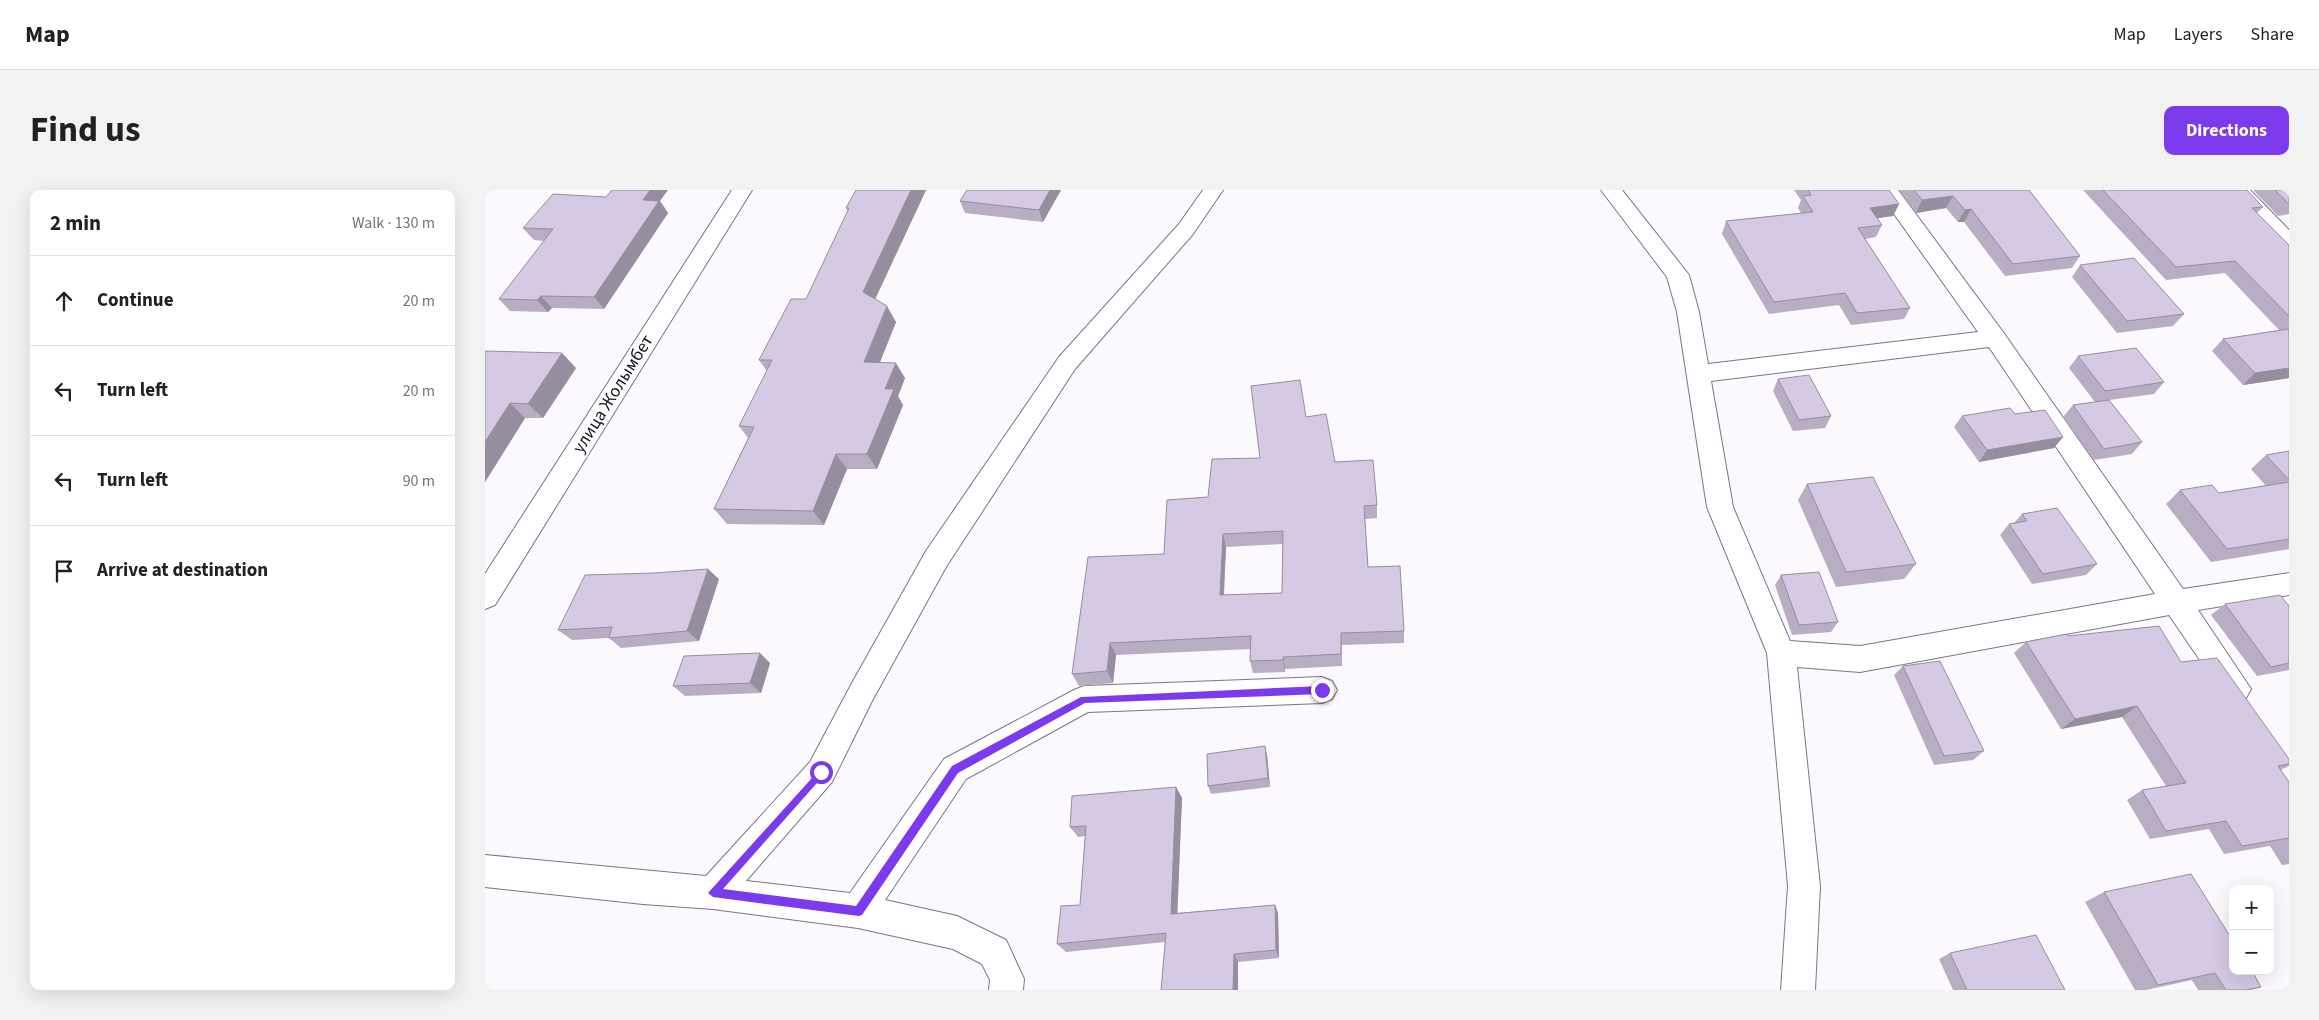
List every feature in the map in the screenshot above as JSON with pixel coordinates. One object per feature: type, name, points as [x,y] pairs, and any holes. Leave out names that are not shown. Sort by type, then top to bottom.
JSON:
[{"type":"street","name":"улица Жолымбет","points":[[485,597],[742,190]]},
{"type":"street","points":[[713,893],[821,772],[862,692],[936,559],[1067,364],[1186,229],[1213,190]]},
{"type":"street","points":[[1611,190],[1678,275],[1688,312],[1720,507],[1781,653],[1805,886],[1798,990]]},
{"type":"street","points":[[1887,190],[1995,338],[2249,707]]},
{"type":"street","points":[[2238,190],[2289,242]]},
{"type":"street","points":[[1698,374],[1995,338]]},
{"type":"street","points":[[1781,653],[1860,659],[2175,602],[2289,584]]},
{"type":"street","points":[[859,912],[955,770],[1084,699],[1322,690]]},
{"type":"street","points":[[485,871],[643,888],[713,893],[859,912],[957,933],[994,952],[1007,979],[1006,990]]},
{"type":"building","points":[[612,190],[650,190],[643,200],[659,201],[594,297],[541,296],[537,300],[499,299],[553,229],[523,228],[553,194],[606,197]]},
{"type":"building","points":[[856,190],[911,190],[863,292],[887,306],[864,362],[896,363],[885,389],[894,389],[867,454],[836,454],[813,511],[714,509],[754,427],[739,426],[772,360],[759,360],[791,299],[806,299],[849,208],[846,208]]},
{"type":"building","points":[[967,190],[1050,190],[1039,210],[960,201]]},
{"type":"building","points":[[1808,190],[1889,190],[1899,204],[1870,208],[1882,225],[1858,228],[1910,308],[1857,313],[1845,293],[1774,302],[1726,221],[1813,212],[1803,196],[1811,195]]},
{"type":"building","points":[[1914,190],[2029,190],[2080,256],[2013,264],[1971,209],[1965,210],[1953,196],[1922,200]]},
{"type":"building","points":[[2103,190],[2247,190],[2263,207],[2252,208],[2289,245],[2289,316],[2235,261],[2176,267]]},
{"type":"building","points":[[2275,190],[2289,190],[2289,203],[2288,203]]},
{"type":"building","points":[[2134,258],[2184,314],[2127,321],[2080,265]]},
{"type":"building","points":[[2289,329],[2289,368],[2255,373],[2223,339]]},
{"type":"building","points":[[2136,348],[2164,382],[2105,391],[2078,356]]},
{"type":"building","points":[[485,351],[562,353],[528,404],[510,403],[485,442]]},
{"type":"building","points":[[1809,375],[1831,416],[1799,420],[1778,379]]},
{"type":"building","points":[[1300,380],[1306,417],[1326,414],[1335,462],[1373,460],[1377,505],[1364,506],[1368,567],[1400,566],[1404,631],[1341,633],[1341,654],[1283,657],[1283,660],[1250,661],[1251,636],[1110,643],[1107,671],[1072,674],[1088,557],[1164,554],[1167,500],[1208,497],[1212,459],[1260,458],[1251,386]],"holes":[[[1283,531],[1282,593],[1220,595],[1223,534]]]},
{"type":"building","points":[[2109,400],[2142,442],[2104,449],[2073,405]]},
{"type":"building","points":[[2010,408],[2015,414],[2045,410],[2063,437],[1987,450],[1962,416]]},
{"type":"building","points":[[2289,451],[2289,480],[2266,455]]},
{"type":"building","points":[[1873,477],[1916,564],[1846,572],[1807,484]]},
{"type":"building","points":[[2289,482],[2289,539],[2227,549],[2180,490],[2212,485],[2219,493]]},
{"type":"building","points":[[2057,508],[2097,564],[2043,574],[2009,524],[2027,521],[2022,514]]},
{"type":"building","points":[[708,569],[687,631],[609,638],[612,627],[558,630],[585,575]]},
{"type":"building","points":[[1819,572],[1838,622],[1799,625],[1781,575]]},
{"type":"building","points":[[2280,595],[2289,606],[2289,663],[2271,667],[2225,604]]},
{"type":"building","points":[[2159,626],[2181,662],[2217,658],[2289,759],[2289,764],[2278,766],[2289,782],[2289,838],[2242,846],[2226,821],[2166,831],[2142,790],[2186,783],[2137,706],[2075,719],[2026,642],[2067,634],[2068,636]]},
{"type":"building","points":[[760,653],[750,683],[673,686],[684,656]]},
{"type":"building","points":[[1940,661],[1984,751],[1944,756],[1903,666]]},
{"type":"building","points":[[1265,746],[1268,778],[1208,786],[1207,754]]},
{"type":"building","points":[[1176,787],[1171,914],[1275,905],[1276,950],[1234,954],[1233,990],[1161,990],[1166,933],[1057,944],[1061,906],[1080,905],[1086,826],[1070,827],[1072,796]]},
{"type":"building","points":[[2191,874],[2229,935],[2229,975],[2254,975],[2261,987],[2246,990],[2226,990],[2215,973],[2158,985],[2104,892]]},
{"type":"building","points":[[2036,935],[2065,990],[1967,990],[1950,953]]},
{"type":"route","points":[[821,772],[713,893],[859,912],[955,770],[1084,699],[1322,690]]}]
